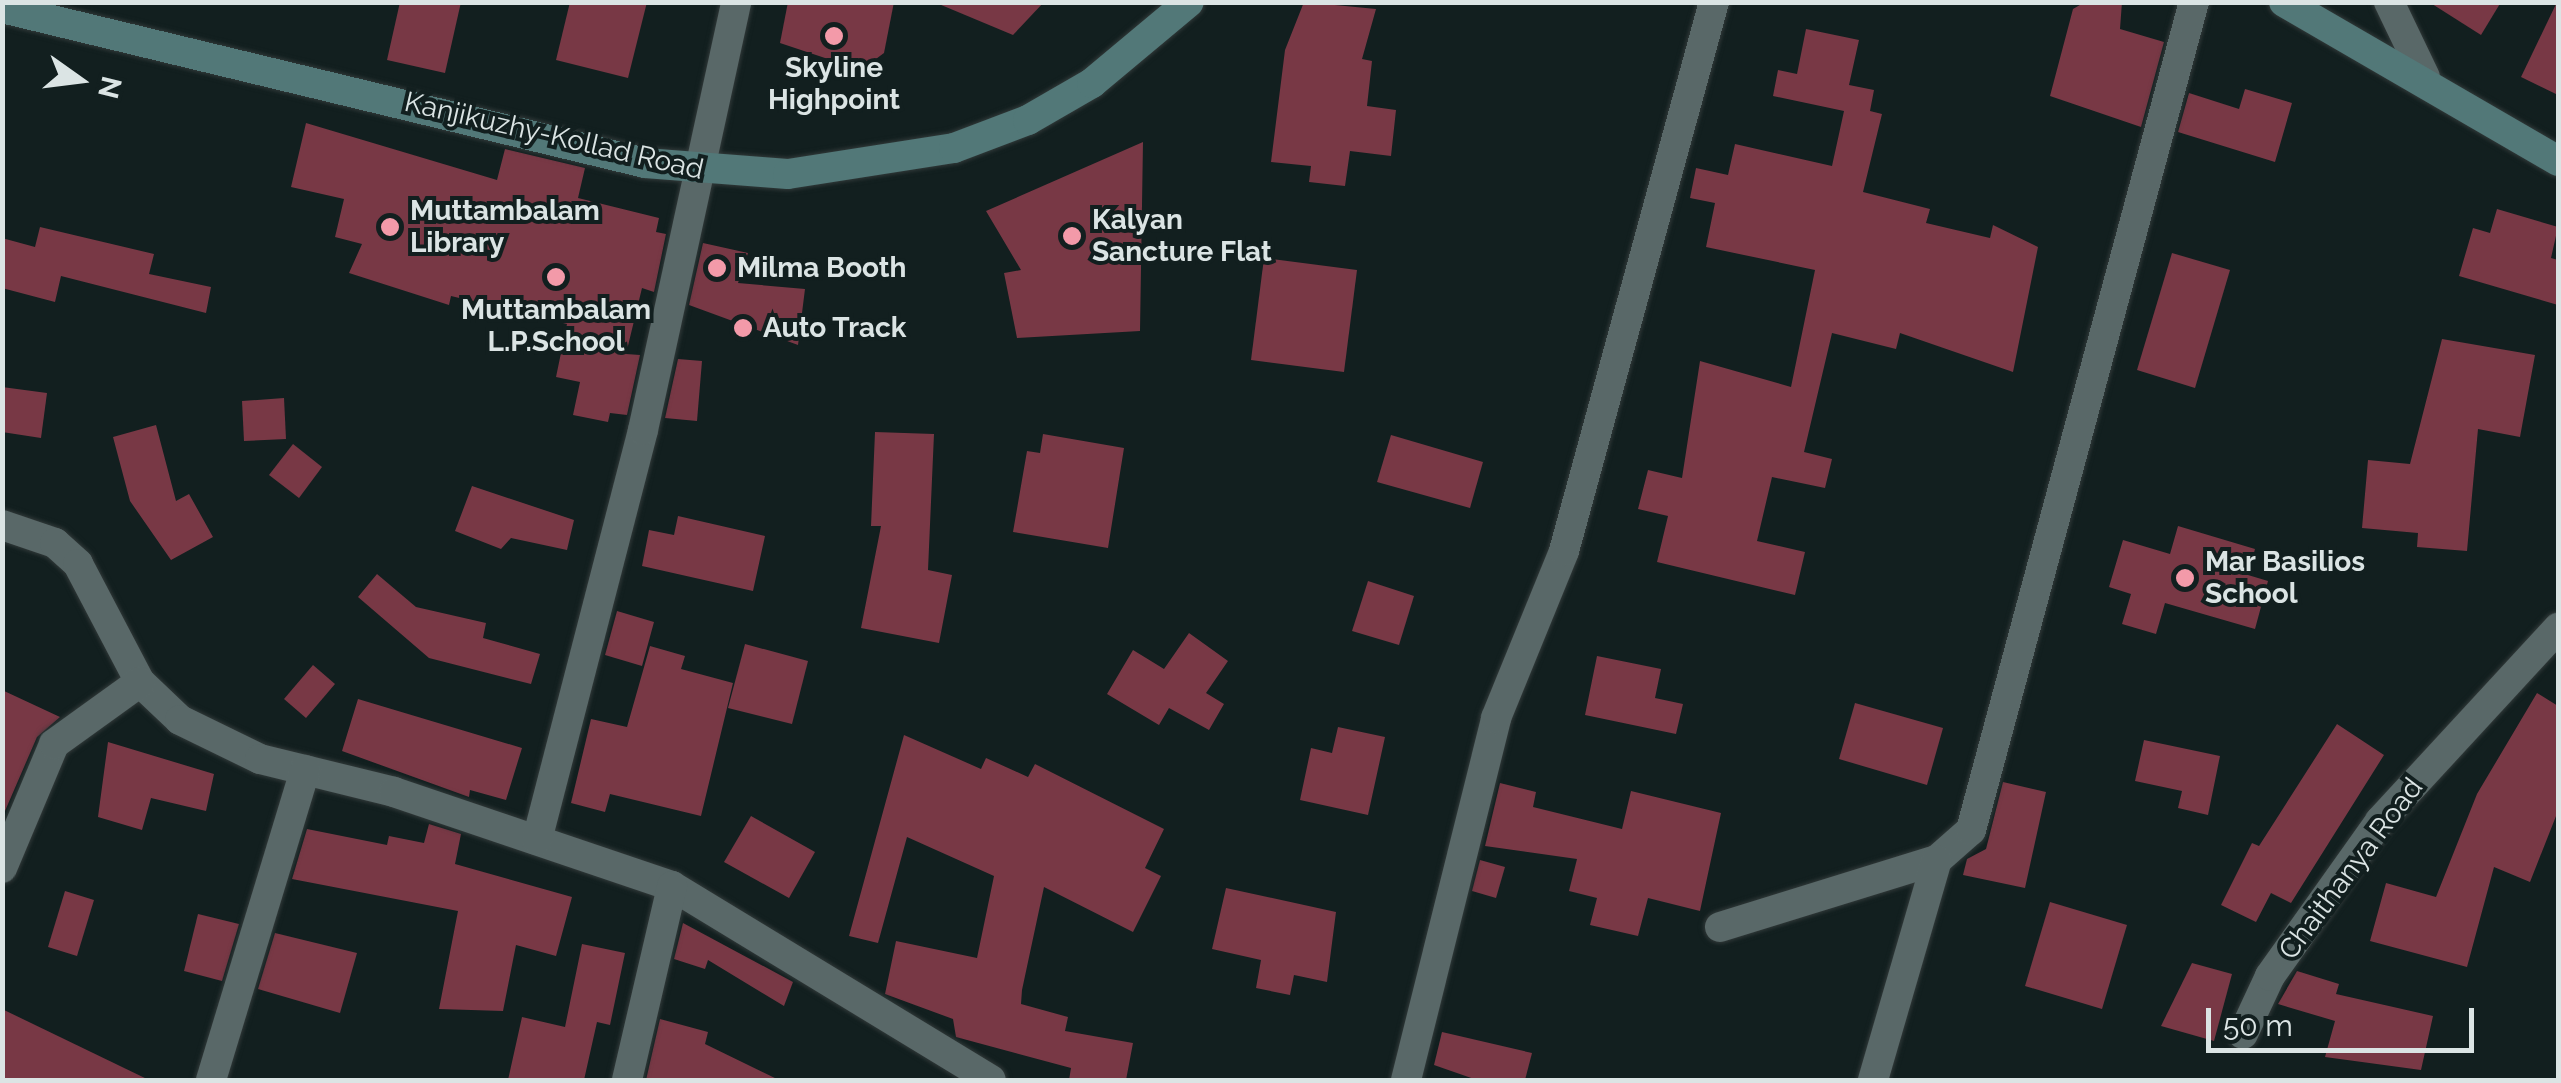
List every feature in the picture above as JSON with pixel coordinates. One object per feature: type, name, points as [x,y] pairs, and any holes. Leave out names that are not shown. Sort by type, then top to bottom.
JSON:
[{"type":"main road","name":"Kanjikuzhy-Kollad Road","points":[[2,8],[698,174],[788,174],[954,148],[1092,83],[1189,2]]},
{"type":"main road","points":[[2284,2],[2424,76],[2558,160]]},
{"type":"street","points":[[537,840],[736,2]]},
{"type":"street","points":[[1406,1080],[1496,718],[1564,551],[1714,2]]},
{"type":"street","points":[[1720,928],[1937,860],[1971,830],[1994,761],[2121,250],[2194,2]]},
{"type":"street","points":[[2389,2],[2424,76]]},
{"type":"street","points":[[2,525],[55,543],[78,564],[140,682],[180,720],[304,770],[537,840],[672,886],[977,1077]]},
{"type":"street","name":"Chaithanya Road","points":[[2243,1034],[2270,976],[2380,822],[2558,628]]},
{"type":"street","points":[[2,868],[54,744],[140,682]]},
{"type":"street","points":[[210,1080],[304,770]]},
{"type":"street","points":[[1873,1080],[1937,860]]},
{"type":"street","points":[[627,1080],[672,886]]},
{"type":"building","points":[[400,2],[461,2],[445,73],[387,60]]},
{"type":"building","points":[[570,2],[647,2],[628,78],[556,60]]},
{"type":"building","name":"Skyline Highpoint","points":[[788,2],[894,2],[884,53],[861,70],[780,43]]},
{"type":"building","name":"Skyline Highpoint","points":[[934,2],[1044,2],[1013,35]]},
{"type":"building","points":[[1304,2],[1376,9],[1362,59],[1372,61],[1367,106],[1396,110],[1391,156],[1350,151],[1345,186],[1309,182],[1311,166],[1271,162],[1285,50]]},
{"type":"building","points":[[2085,2],[2122,2],[2120,29],[2164,42],[2141,127],[2050,96],[2073,9]]},
{"type":"building","points":[[2429,2],[2501,2],[2481,35]]},
{"type":"building","points":[[2558,2],[2558,95],[2521,77]]},
{"type":"building","points":[[1806,29],[1859,40],[1849,85],[1874,90],[1870,111],[1882,114],[1863,192],[1930,209],[1926,223],[1990,238],[1993,225],[2038,247],[2013,372],[1900,333],[1896,349],[1832,333],[1804,452],[1832,459],[1825,488],[1772,477],[1757,541],[1805,552],[1795,595],[1657,562],[1668,516],[1638,509],[1648,470],[1682,478],[1700,361],[1791,387],[1815,270],[1706,247],[1715,203],[1690,198],[1696,168],[1728,175],[1735,144],[1832,166],[1844,111],[1773,96],[1778,70],[1797,74]]},
{"type":"building","points":[[2245,89],[2292,103],[2275,162],[2178,132],[2189,93],[2239,109]]},
{"type":"building","points":[[306,123],[497,180],[505,149],[585,168],[578,198],[659,218],[656,232],[666,234],[654,292],[642,288],[626,354],[640,355],[627,415],[610,413],[608,422],[573,415],[580,382],[556,377],[567,324],[451,296],[449,305],[349,273],[362,244],[335,237],[344,199],[291,187]]},
{"type":"building","name":"Kalyan Sancture Flat","points":[[1143,142],[1140,331],[1017,338],[1004,273],[1021,270],[986,211]]},
{"type":"building","points":[[2497,209],[2558,227],[2551,258],[2558,260],[2558,305],[2459,276],[2473,228],[2490,233]]},
{"type":"building","points":[[40,227],[154,254],[149,274],[211,287],[206,313],[61,276],[55,302],[2,288],[2,238],[35,247]]},
{"type":"building","points":[[703,243],[748,253],[738,283],[805,289],[798,345],[689,305]]},
{"type":"building","points":[[2172,253],[2230,270],[2195,388],[2137,370]]},
{"type":"building","points":[[1264,258],[1357,270],[1344,372],[1251,360]]},
{"type":"building","points":[[2442,339],[2535,355],[2520,437],[2478,429],[2467,551],[2417,547],[2418,533],[2362,528],[2368,460],[2410,464]]},
{"type":"building","points":[[678,359],[702,361],[697,421],[665,418]]},
{"type":"building","points":[[2,387],[47,393],[41,438],[2,432]]},
{"type":"building","points":[[284,398],[286,439],[244,441],[242,401]]},
{"type":"building","points":[[156,425],[176,501],[189,494],[213,537],[171,560],[130,501],[113,437]]},
{"type":"building","points":[[875,432],[934,434],[928,570],[952,575],[939,643],[861,628],[881,526],[871,526]]},
{"type":"building","points":[[1043,434],[1124,448],[1108,548],[1013,532],[1027,451],[1040,453]]},
{"type":"building","points":[[1391,435],[1483,462],[1470,508],[1377,482]]},
{"type":"building","points":[[293,444],[322,467],[299,498],[269,475]]},
{"type":"building","points":[[472,486],[574,520],[567,550],[511,538],[501,549],[455,531]]},
{"type":"building","points":[[678,516],[765,536],[753,591],[642,566],[649,530],[674,535]]},
{"type":"building","name":"Mar Basilios School","points":[[2178,526],[2255,549],[2248,575],[2268,581],[2255,629],[2165,603],[2156,634],[2122,624],[2131,594],[2109,587],[2123,540],[2170,554]]},
{"type":"building","points":[[377,574],[416,607],[486,623],[483,638],[540,654],[531,684],[429,658],[358,597]]},
{"type":"building","points":[[1368,581],[1414,596],[1399,645],[1352,631]]},
{"type":"building","points":[[617,611],[654,622],[642,666],[605,655]]},
{"type":"building","points":[[1189,633],[1228,661],[1206,693],[1224,704],[1209,730],[1169,708],[1159,725],[1107,694],[1133,650],[1164,669]]},
{"type":"building","points":[[745,644],[808,661],[792,724],[728,708]]},
{"type":"building","points":[[650,646],[685,656],[681,669],[733,683],[701,816],[610,794],[605,812],[571,803],[591,719],[627,727]]},
{"type":"building","points":[[1597,656],[1661,669],[1655,698],[1683,704],[1676,734],[1585,715]]},
{"type":"building","points":[[313,665],[335,684],[306,718],[284,699]]},
{"type":"building","points":[[2,690],[60,717],[37,737],[2,818]]},
{"type":"building","points":[[2537,693],[2558,706],[2558,811],[2530,882],[2494,867],[2467,967],[2370,941],[2386,883],[2436,897],[2477,794]]},
{"type":"building","points":[[358,699],[522,748],[506,800],[470,790],[469,797],[342,751]]},
{"type":"building","points":[[1855,703],[1943,728],[1927,785],[1839,759]]},
{"type":"building","points":[[2337,724],[2384,755],[2291,903],[2271,893],[2256,922],[2221,905],[2252,843],[2259,846]]},
{"type":"building","points":[[1338,727],[1385,737],[1368,815],[1300,800],[1311,748],[1332,753]]},
{"type":"building","points":[[904,735],[981,769],[986,758],[1028,777],[1035,764],[1164,829],[1145,868],[1161,876],[1133,932],[1044,887],[1022,990],[1021,1004],[1068,1017],[1065,1031],[1133,1043],[1126,1080],[1069,1080],[1071,1068],[956,1037],[953,1019],[885,994],[896,941],[977,958],[994,876],[907,837],[878,943],[849,936]]},
{"type":"building","points":[[2144,740],[2220,756],[2208,815],[2178,808],[2182,791],[2135,781]]},
{"type":"building","points":[[108,742],[214,774],[206,811],[151,798],[142,830],[98,817]]},
{"type":"building","points":[[2003,782],[2046,792],[2025,888],[1963,875],[1967,859],[1986,849]]},
{"type":"building","points":[[1500,783],[1536,792],[1533,807],[1622,829],[1631,791],[1721,813],[1700,911],[1648,898],[1638,936],[1590,925],[1597,898],[1569,891],[1577,859],[1485,846]]},
{"type":"building","points":[[751,816],[815,852],[789,898],[724,862]]},
{"type":"building","points":[[429,824],[461,834],[455,864],[572,897],[556,956],[516,945],[503,1011],[439,1009],[458,911],[292,879],[307,829],[387,845],[389,836],[424,843]]},
{"type":"building","points":[[1480,860],[1505,867],[1496,898],[1472,891]]},
{"type":"building","points":[[1226,888],[1336,912],[1327,982],[1294,975],[1290,995],[1256,988],[1261,960],[1212,949]]},
{"type":"building","points":[[65,891],[94,900],[77,956],[48,947]]},
{"type":"building","points":[[2050,902],[2127,925],[2102,1009],[2025,986]]},
{"type":"building","points":[[198,914],[239,924],[222,981],[184,971]]},
{"type":"building","points":[[683,923],[793,982],[784,1006],[708,960],[705,969],[674,959]]},
{"type":"building","points":[[275,933],[357,953],[340,1013],[258,989]]},
{"type":"building","points":[[582,944],[625,953],[610,1025],[597,1022],[584,1080],[508,1080],[522,1017],[565,1027]]},
{"type":"building","points":[[2192,963],[2232,974],[2214,1041],[2161,1026]]},
{"type":"building","points":[[2297,971],[2339,984],[2336,994],[2433,1016],[2421,1070],[2325,1057],[2335,1021],[2278,1004]]},
{"type":"building","points":[[2,1009],[149,1080],[2,1080]]},
{"type":"building","points":[[660,1019],[708,1032],[705,1044],[779,1080],[646,1080]]},
{"type":"building","points":[[1442,1032],[1532,1053],[1525,1080],[1477,1080],[1434,1065]]},
{"type":"place","name":"Skyline Highpoint","points":[[834,36]]},
{"type":"place","name":"Muttambalam Library","points":[[390,227]]},
{"type":"place","name":"Kalyan Sancture Flat","points":[[1072,236]]},
{"type":"place","name":"Milma Booth","points":[[717,268]]},
{"type":"place","name":"Muttambalam L.P.School","points":[[556,277]]},
{"type":"place","name":"Auto Track","points":[[743,328]]},
{"type":"place","name":"Mar Basilios School","points":[[2185,578]]}]
